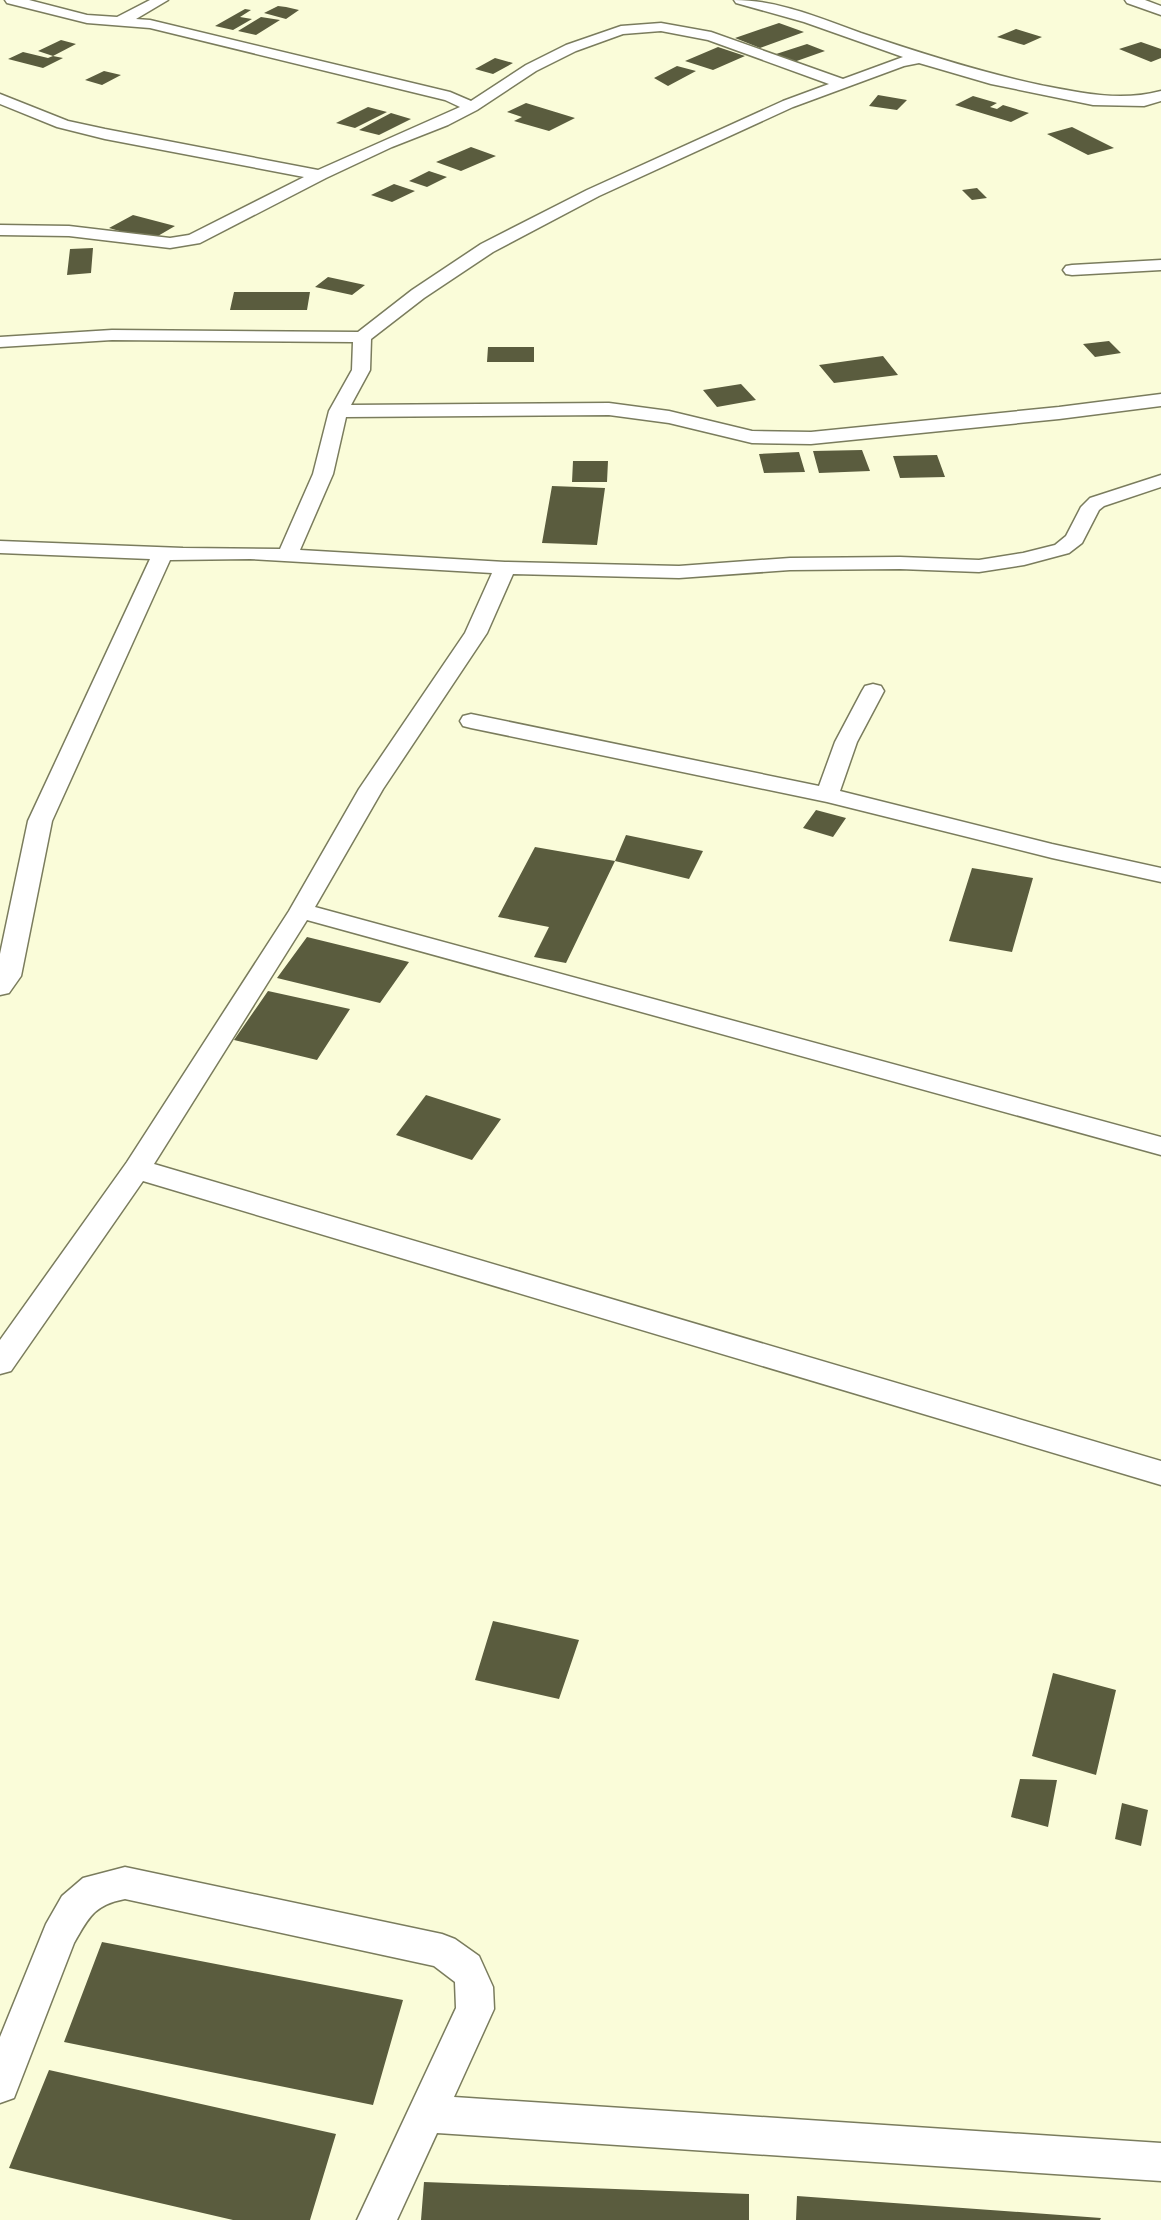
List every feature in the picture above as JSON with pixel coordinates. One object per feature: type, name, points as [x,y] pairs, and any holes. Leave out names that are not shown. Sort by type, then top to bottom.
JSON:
[{"type":"street","points":[[12,0],[87,18],[117,23],[150,24],[450,96],[472,107]]},
{"type":"street","points":[[117,23],[161,0]]},
{"type":"street","points":[[741,0],[809,19],[920,58],[991,79],[1084,98],[1133,101],[1161,96]]},
{"type":"street","points":[[1132,0],[1161,10]]},
{"type":"street","points":[[0,230],[69,231],[177,243],[194,239],[320,175],[387,144],[443,122],[472,107],[531,68],[571,48],[621,30],[642,27],[686,30],[711,36],[844,84]]},
{"type":"street","points":[[0,342],[121,335],[362,337],[418,294],[487,248],[623,178],[656,166],[788,104],[889,66],[920,58]]},
{"type":"street","points":[[0,99],[42,117],[84,129],[320,175]]},
{"type":"street","points":[[1072,270],[1161,265]]},
{"type":"street","points":[[287,555],[323,474],[338,411],[361,370],[362,337]]},
{"type":"street","points":[[338,411],[609,409],[699,423],[752,437],[799,438],[1059,413],[1161,400]]},
{"type":"street","points":[[0,547],[287,555],[504,568],[679,572],[790,564],[900,563],[979,566],[1024,559],[1062,549],[1075,539],[1091,507],[1097,502],[1161,481]]},
{"type":"street","points":[[0,987],[8,976],[40,821],[163,553]]},
{"type":"street","points":[[0,1363],[137,1168],[301,911],[371,789],[476,633],[504,568]]},
{"type":"street","points":[[827,795],[846,742],[873,691]]},
{"type":"street","points":[[471,721],[827,795],[1052,851],[1161,875]]},
{"type":"street","points":[[301,911],[1161,1146]]},
{"type":"street","points":[[137,1168],[1161,1473]]},
{"type":"street","points":[[0,2085],[59,1936],[75,1908],[96,1889],[125,1883],[442,1951],[466,1965],[476,1983],[475,2009],[377,2220]]},
{"type":"street","points":[[428,2114],[1161,2162]]},
{"type":"building","points":[[278,6],[299,10],[286,19],[264,13]]},
{"type":"building","points":[[245,9],[251,10],[240,17],[252,19],[233,30],[215,26]]},
{"type":"building","points":[[261,17],[280,20],[256,35],[238,31]]},
{"type":"building","points":[[779,23],[804,32],[760,48],[735,38]]},
{"type":"building","points":[[1016,29],[1042,37],[1024,45],[997,37]]},
{"type":"building","points":[[61,40],[76,44],[53,56],[38,51]]},
{"type":"building","points":[[1141,42],[1161,49],[1161,58],[1151,62],[1119,49]]},
{"type":"building","points":[[807,44],[825,51],[791,63],[773,55]]},
{"type":"building","points":[[718,47],[745,56],[713,70],[685,61]]},
{"type":"building","points":[[23,52],[48,58],[53,56],[63,58],[43,68],[8,59]]},
{"type":"building","points":[[495,58],[513,63],[493,74],[475,69]]},
{"type":"building","points":[[677,66],[696,71],[668,86],[654,78]]},
{"type":"building","points":[[104,71],[121,75],[102,85],[85,80]]},
{"type":"building","points":[[878,95],[907,100],[897,110],[869,106]]},
{"type":"building","points":[[973,96],[997,103],[990,107],[997,109],[1003,105],[1029,113],[1011,122],[955,105]]},
{"type":"building","points":[[526,103],[575,118],[549,131],[514,121],[522,117],[507,112]]},
{"type":"building","points":[[368,107],[387,112],[355,128],[336,123]]},
{"type":"building","points":[[391,113],[411,119],[379,135],[359,130]]},
{"type":"building","points":[[1072,127],[1114,148],[1088,155],[1047,134]]},
{"type":"building","points":[[471,147],[496,156],[461,171],[436,162]]},
{"type":"building","points":[[429,171],[447,177],[427,187],[409,181]]},
{"type":"building","points":[[394,184],[415,191],[392,202],[371,195]]},
{"type":"building","points":[[977,188],[987,198],[972,200],[962,190]]},
{"type":"building","points":[[133,215],[175,226],[151,240],[109,228]]},
{"type":"building","points":[[93,248],[91,273],[67,275],[70,249]]},
{"type":"building","points":[[328,277],[365,285],[352,295],[315,287]]},
{"type":"building","points":[[234,292],[310,292],[307,310],[230,310]]},
{"type":"building","points":[[1109,341],[1121,353],[1095,357],[1083,344]]},
{"type":"building","points":[[488,347],[534,347],[534,362],[487,362]]},
{"type":"building","points":[[883,356],[898,375],[834,383],[819,365]]},
{"type":"building","points":[[741,384],[756,400],[717,407],[703,390]]},
{"type":"building","points":[[862,450],[870,471],[819,473],[813,451]]},
{"type":"building","points":[[799,452],[805,472],[764,473],[759,454]]},
{"type":"building","points":[[937,455],[945,477],[900,478],[893,456]]},
{"type":"building","points":[[573,461],[608,461],[607,482],[572,482]]},
{"type":"building","points":[[552,486],[605,488],[597,545],[542,543]]},
{"type":"building","points":[[816,810],[846,818],[833,837],[803,828]]},
{"type":"building","points":[[626,835],[703,851],[689,879],[615,861]]},
{"type":"building","points":[[535,847],[615,861],[566,963],[534,957],[549,927],[498,917]]},
{"type":"building","points":[[972,868],[1033,878],[1012,952],[949,941]]},
{"type":"building","points":[[307,937],[409,962],[380,1003],[277,978]]},
{"type":"building","points":[[268,991],[350,1009],[317,1060],[234,1040]]},
{"type":"building","points":[[426,1095],[501,1119],[472,1160],[396,1135]]},
{"type":"building","points":[[493,1621],[579,1640],[559,1699],[475,1680]]},
{"type":"building","points":[[1053,1673],[1116,1690],[1096,1775],[1032,1756]]},
{"type":"building","points":[[1020,1779],[1057,1780],[1048,1827],[1011,1817]]},
{"type":"building","points":[[1122,1803],[1148,1810],[1141,1846],[1115,1839]]},
{"type":"building","points":[[102,1942],[403,2000],[373,2105],[64,2042]]},
{"type":"building","points":[[49,2070],[336,2134],[310,2220],[233,2220],[9,2168]]},
{"type":"building","points":[[424,2182],[749,2194],[749,2220],[421,2220]]},
{"type":"building","points":[[797,2196],[1101,2218],[1100,2220],[796,2220]]}]
